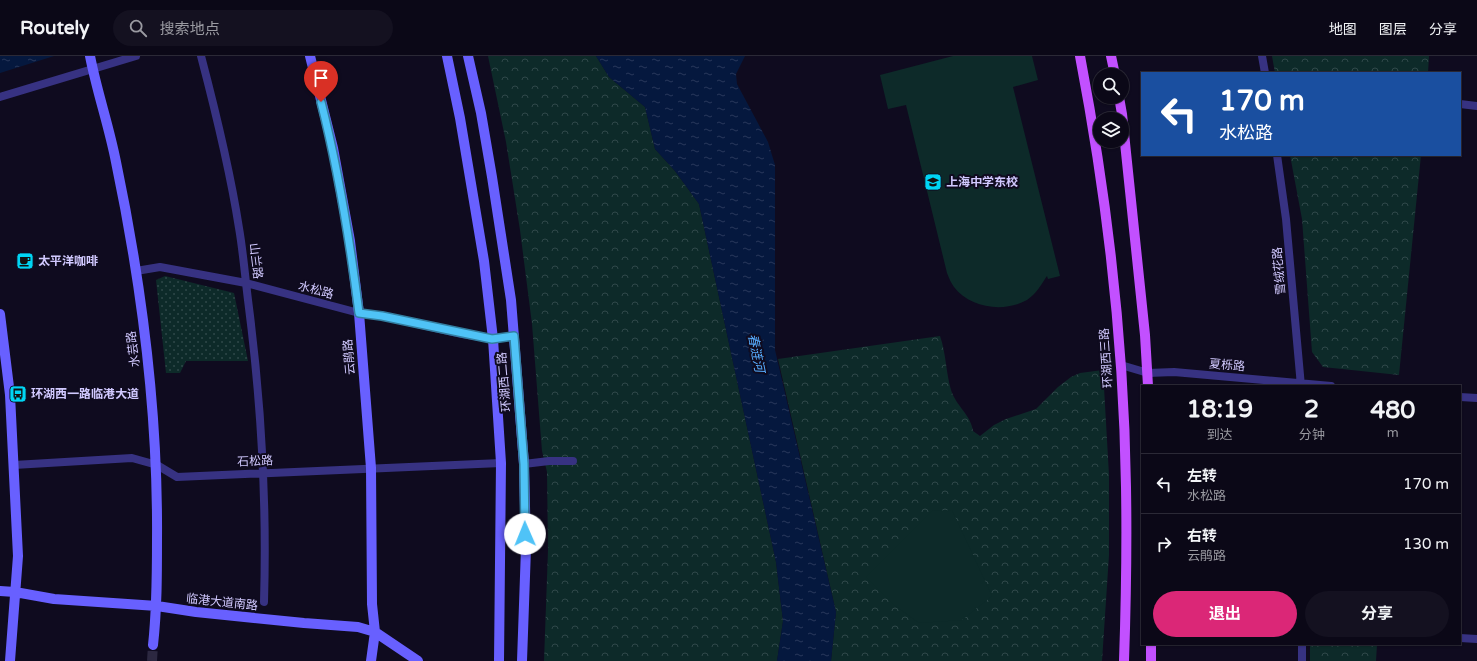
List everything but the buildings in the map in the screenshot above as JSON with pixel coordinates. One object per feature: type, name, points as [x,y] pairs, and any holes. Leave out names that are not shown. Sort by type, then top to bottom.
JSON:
[{"type":"main road","name":"环湖西三路","points":[[1080,56],[1095,134],[1106,210],[1121,365],[1126,486],[1126,594],[1124,661]]},
{"type":"main road","points":[[1111,56],[1114,68]]},
{"type":"main road","points":[[1120,104],[1133,216],[1148,385]]},
{"type":"main road","points":[[1151,645],[1151,661]]},
{"type":"street","name":"水芸路","points":[[90,56],[116,160],[136,270],[148,362],[157,465],[157,606],[154,645]]},
{"type":"street","points":[[0,97],[136,56]]},
{"type":"street","name":"山兰路","points":[[201,56],[227,166],[239,228],[256,359],[264,473],[264,602]]},
{"type":"street","name":"云鹃路","points":[[310,56],[333,148],[350,241],[359,313],[371,468],[372,604],[375,632],[371,661]]},
{"type":"street","name":"环湖西二路","points":[[446,56],[460,118],[484,261],[492,339],[501,463],[499,661]]},
{"type":"street","name":"环湖西二路","points":[[468,56],[481,113],[493,184],[510,293],[514,336],[524,464],[526,548],[522,661]]},
{"type":"street","points":[[1262,56],[1265,72]]},
{"type":"street","points":[[1461,104],[1477,106]]},
{"type":"street","name":"雪绒花路","points":[[1277,156],[1286,219],[1300,385]]},
{"type":"street","name":"水松路","points":[[136,270],[160,267],[246,284],[359,313],[382,316],[492,339],[514,336]]},
{"type":"street","points":[[0,314],[10,395],[18,556],[10,661]]},
{"type":"street","name":"夏栎路","points":[[1121,365],[1148,373],[1174,372],[1300,385]]},
{"type":"street","points":[[1461,397],[1477,398]]},
{"type":"street","name":"石松路","points":[[14,465],[132,458],[157,465],[177,476],[501,463]]},
{"type":"street","points":[[524,464],[549,461],[573,461]]},
{"type":"street","name":"临港大道南路","points":[[0,592],[15,592],[54,599],[157,606],[219,615],[358,627],[375,632],[418,661]]},
{"type":"street","points":[[1461,638],[1477,639]]},
{"type":"street","points":[[1302,645],[1302,661]]},
{"type":"green space","points":[[488,56],[596,56],[609,77],[645,107],[655,149],[675,171],[699,204],[776,562],[783,621],[777,661],[544,661],[548,550],[547,472],[542,451],[532,324],[520,230],[506,142]]},
{"type":"green space","points":[[953,56],[1032,56],[1038,80],[1013,87],[1060,276],[1048,279],[1047,276],[1030,298],[1018,304],[998,307],[978,304],[961,294],[952,284],[947,273],[906,105],[888,109],[880,75]]},
{"type":"green space","points":[[1272,56],[1429,56],[1428,72],[1275,72]]},
{"type":"green space","points":[[1290,156],[1421,156],[1399,375],[1323,367],[1312,352],[1302,219]]},
{"type":"green space","points":[[165,276],[234,293],[248,361],[186,361],[180,373],[166,373],[156,280]]},
{"type":"green space","points":[[940,336],[953,396],[972,425],[973,431],[980,436],[994,425],[1006,419],[1036,409],[1058,387],[1071,377],[1080,373],[1103,370],[1109,475],[1109,555],[1102,661],[831,661],[836,612],[778,359]]},
{"type":"green space","points":[[952,510],[992,596],[962,620],[919,623],[894,605],[866,577],[932,511]]},
{"type":"green space","points":[[1310,645],[1377,645],[1376,661],[1310,661]]},
{"type":"water","points":[[0,56],[54,56],[0,73]]},
{"type":"water","name":"春涟河","points":[[596,56],[745,56],[736,74],[737,84],[768,142],[775,165],[775,350],[836,612],[831,661],[777,661],[783,621],[776,562],[699,204],[675,171],[655,149],[645,107],[609,77]]},
{"type":"tunnel","points":[[152,661],[153,645]]},
{"type":"place","name":"上海中学东校","points":[[933,182]]},
{"type":"place","name":"太平洋咖啡","points":[[25,261]]},
{"type":"place","name":"环湖西一路临港大道","points":[[18,394]]},
{"type":"route","points":[[321,102],[333,148],[350,241],[359,313],[382,316],[462,334],[492,339],[514,336],[524,464],[525,534]]}]
